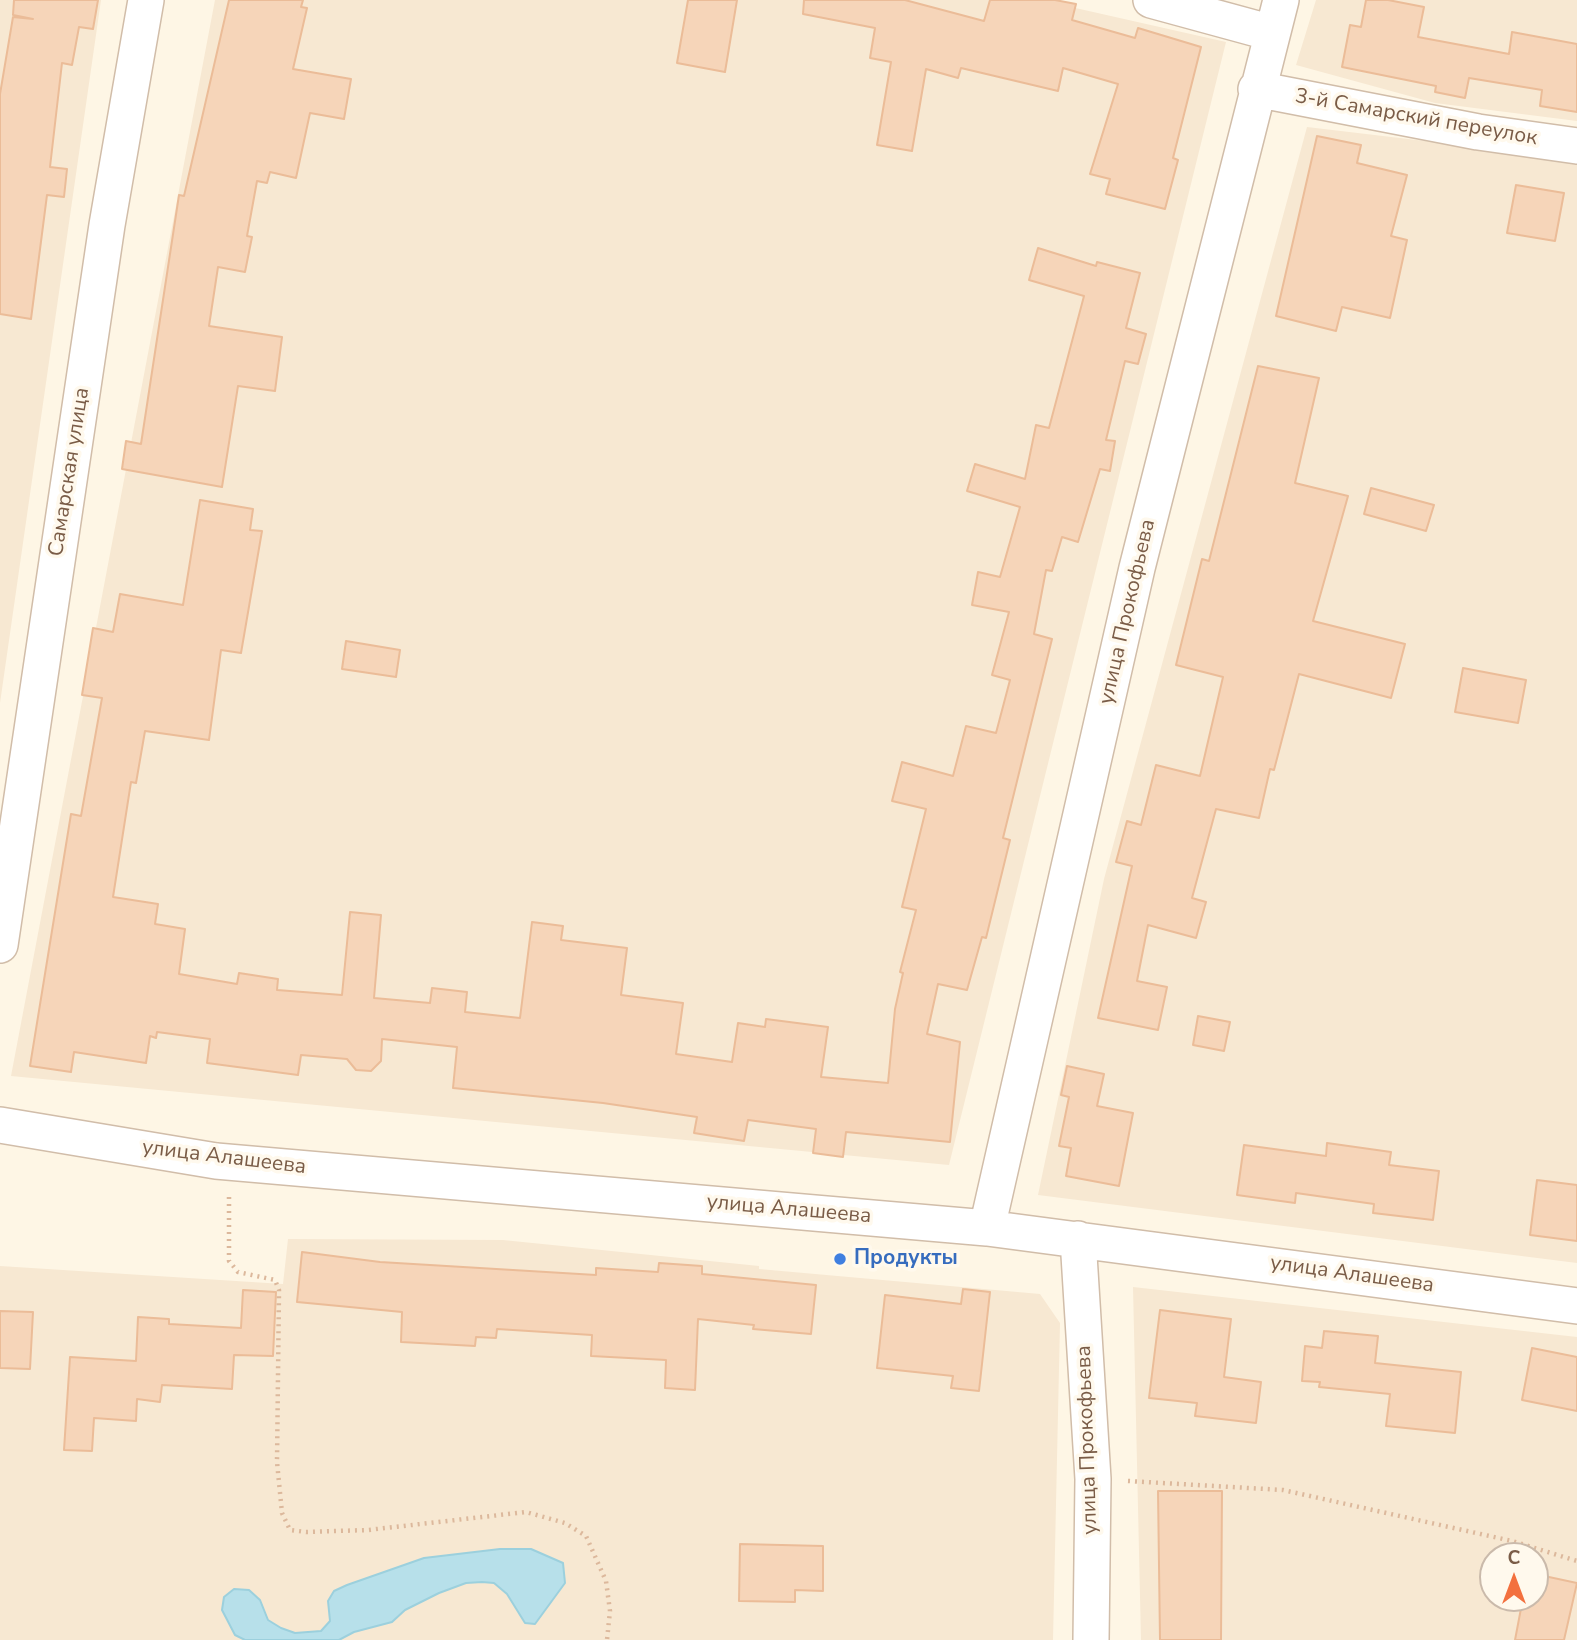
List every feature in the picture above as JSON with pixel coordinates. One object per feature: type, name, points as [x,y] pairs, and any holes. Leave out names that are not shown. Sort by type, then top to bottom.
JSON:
[{"type":"street","name":"Самарская улица","points":[[0,945],[107,225],[146,0]]},
{"type":"street","points":[[1151,0],[1272,33]]},
{"type":"street","name":"улица Прокофьева","points":[[987,1228],[1137,568],[1256,89],[1281,0]]},
{"type":"street","name":"3-й Самарский переулок","points":[[1256,89],[1478,132],[1577,146]]},
{"type":"street","name":"улица Алашеева","points":[[0,1125],[229,1162],[987,1228],[1577,1306]]},
{"type":"street","name":"улица Прокофьева","points":[[1078,1240],[1093,1479],[1091,1640]]},
{"type":"path","points":[[229,1162],[229,1261],[238,1272],[275,1280],[279,1290],[278,1462],[282,1513],[290,1530],[369,1530],[526,1512],[565,1523],[586,1536],[606,1581],[610,1611],[607,1640]]},
{"type":"path","points":[[1093,1479],[1283,1490],[1512,1541],[1577,1561]]},
{"type":"shaded area","points":[[0,0],[101,0],[0,703]]},
{"type":"shaded area","points":[[215,0],[1040,0],[1226,42],[949,1165],[11,1076]]},
{"type":"shaded area","points":[[1316,0],[1577,0],[1577,121],[1435,103],[1296,65]]},
{"type":"shaded area","points":[[1307,127],[1577,159],[1577,1263],[1038,1195],[1104,879]]},
{"type":"shaded area","points":[[288,1239],[503,1240],[759,1266],[759,1269],[1040,1294],[1060,1323],[1053,1640],[0,1640],[0,1266],[283,1284]]},
{"type":"shaded area","points":[[1133,1287],[1577,1337],[1577,1640],[1141,1640]]},
{"type":"water","points":[[500,1549],[531,1549],[563,1563],[565,1583],[535,1624],[525,1623],[507,1594],[494,1583],[482,1582],[466,1583],[439,1593],[405,1610],[392,1622],[354,1632],[339,1640],[245,1640],[235,1635],[222,1610],[224,1597],[234,1589],[249,1590],[260,1600],[268,1620],[281,1628],[295,1633],[321,1631],[330,1621],[328,1601],[334,1591],[347,1585],[424,1558]]},
{"type":"building","points":[[14,0],[98,0],[93,29],[79,27],[72,65],[62,63],[50,167],[67,169],[64,197],[47,195],[31,319],[0,314],[0,94],[13,17],[33,19],[13,15]]},
{"type":"building","points":[[229,0],[303,0],[301,7],[307,8],[293,69],[351,79],[344,119],[310,113],[296,178],[270,172],[267,183],[257,181],[247,236],[252,237],[245,272],[218,267],[209,326],[282,337],[275,391],[238,386],[222,487],[122,469],[126,441],[141,444],[179,195],[184,196]]},
{"type":"building","points":[[688,0],[737,0],[725,72],[677,63]]},
{"type":"building","points":[[804,0],[905,0],[984,21],[990,0],[1055,0],[1076,4],[1072,20],[1135,38],[1138,28],[1201,47],[1173,158],[1178,160],[1165,209],[1106,194],[1110,179],[1090,174],[1118,84],[1063,68],[1058,91],[961,68],[958,78],[926,69],[912,151],[877,145],[891,62],[870,58],[875,28],[803,14]]},
{"type":"building","points":[[1366,0],[1388,0],[1424,7],[1418,37],[1509,54],[1512,32],[1577,44],[1577,112],[1540,106],[1542,90],[1469,78],[1465,98],[1435,92],[1436,86],[1342,67],[1350,25],[1361,27]]},
{"type":"building","points":[[1317,136],[1361,145],[1357,163],[1407,175],[1391,236],[1407,240],[1390,318],[1342,307],[1336,331],[1276,316]]},
{"type":"building","points":[[1516,185],[1564,193],[1555,241],[1507,233]]},
{"type":"building","points":[[1038,248],[1096,266],[1097,262],[1140,273],[1126,328],[1146,334],[1138,364],[1125,361],[1106,440],[1115,441],[1110,471],[1100,469],[1078,542],[1062,537],[1052,571],[1046,570],[1034,634],[1052,639],[1003,838],[1010,840],[986,938],[982,937],[967,990],[938,984],[927,1034],[960,1042],[950,1142],[846,1132],[843,1157],[813,1153],[816,1129],[748,1120],[744,1141],[694,1133],[697,1117],[603,1103],[453,1088],[457,1047],[382,1039],[381,1061],[371,1071],[356,1070],[347,1059],[301,1055],[298,1075],[207,1063],[210,1039],[157,1032],[156,1038],[150,1036],[146,1063],[74,1052],[71,1072],[30,1066],[71,814],[81,816],[102,698],[82,695],[93,628],[113,632],[120,594],[183,605],[200,500],[253,509],[250,530],[262,531],[241,653],[221,650],[209,740],[145,731],[136,783],[131,782],[113,897],[158,904],[155,924],[185,929],[179,974],[237,984],[239,973],[278,979],[277,990],[342,995],[350,912],[381,915],[374,998],[430,1003],[432,988],[467,992],[465,1012],[520,1018],[532,922],[563,926],[561,940],[627,948],[621,995],[683,1003],[676,1054],[732,1062],[738,1023],[765,1027],[766,1019],[828,1027],[821,1077],[888,1083],[895,1009],[903,973],[900,972],[916,910],[902,907],[926,809],[892,801],[902,762],[953,776],[966,726],[996,733],[1010,680],[992,675],[1009,612],[972,605],[978,572],[1000,577],[1020,507],[967,491],[975,464],[1025,479],[1036,425],[1049,428],[1084,296],[1029,280]]},
{"type":"building","points":[[1258,366],[1319,378],[1295,483],[1348,496],[1313,621],[1405,644],[1391,698],[1299,674],[1274,770],[1270,769],[1259,818],[1216,809],[1192,898],[1206,902],[1196,938],[1148,925],[1137,981],[1167,987],[1158,1030],[1098,1018],[1132,866],[1116,862],[1127,821],[1141,825],[1156,765],[1200,776],[1223,677],[1176,665],[1202,559],[1209,561]]},
{"type":"building","points":[[1371,488],[1434,505],[1426,531],[1364,514]]},
{"type":"building","points":[[346,641],[400,650],[396,677],[342,669]]},
{"type":"building","points":[[1463,668],[1526,680],[1518,723],[1455,712]]},
{"type":"building","points":[[1198,1016],[1230,1022],[1224,1051],[1193,1045]]},
{"type":"building","points":[[1067,1066],[1104,1074],[1097,1106],[1133,1113],[1119,1186],[1066,1176],[1071,1148],[1059,1146],[1069,1097],[1061,1095]]},
{"type":"building","points":[[1327,1143],[1391,1152],[1389,1165],[1439,1171],[1433,1220],[1373,1213],[1374,1204],[1296,1193],[1295,1203],[1237,1195],[1244,1145],[1326,1156]]},
{"type":"building","points":[[1537,1180],[1577,1185],[1577,1241],[1530,1235]]},
{"type":"building","points":[[302,1252],[380,1262],[596,1275],[596,1268],[658,1272],[659,1263],[702,1266],[702,1274],[816,1285],[811,1334],[753,1329],[754,1325],[698,1319],[695,1390],[665,1388],[666,1360],[591,1356],[592,1335],[497,1329],[496,1338],[476,1337],[475,1346],[401,1342],[402,1312],[297,1302]]},
{"type":"building","points":[[963,1289],[990,1292],[979,1391],[951,1388],[953,1376],[877,1368],[885,1295],[961,1304]]},
{"type":"building","points":[[243,1290],[276,1292],[273,1356],[234,1355],[232,1389],[162,1385],[160,1402],[137,1399],[136,1421],[94,1418],[92,1451],[64,1450],[70,1357],[136,1361],[138,1317],[169,1319],[169,1324],[241,1328]]},
{"type":"building","points":[[1160,1310],[1231,1319],[1224,1377],[1261,1382],[1256,1423],[1195,1416],[1197,1403],[1149,1398]]},
{"type":"building","points":[[0,1311],[33,1312],[30,1369],[0,1368]]},
{"type":"building","points":[[1324,1331],[1378,1336],[1375,1363],[1461,1372],[1455,1433],[1386,1426],[1390,1394],[1319,1387],[1320,1382],[1302,1381],[1305,1346],[1322,1348]]},
{"type":"building","points":[[1532,1348],[1577,1357],[1577,1411],[1522,1400]]},
{"type":"building","points":[[1158,1491],[1222,1491],[1221,1640],[1160,1640]]},
{"type":"building","points":[[740,1544],[823,1546],[823,1591],[795,1590],[795,1602],[739,1601]]},
{"type":"building","points":[[1549,1577],[1577,1583],[1564,1640],[1515,1640],[1520,1612],[1549,1612]]},
{"type":"place","name":"Продукты","points":[[840,1259]]}]
